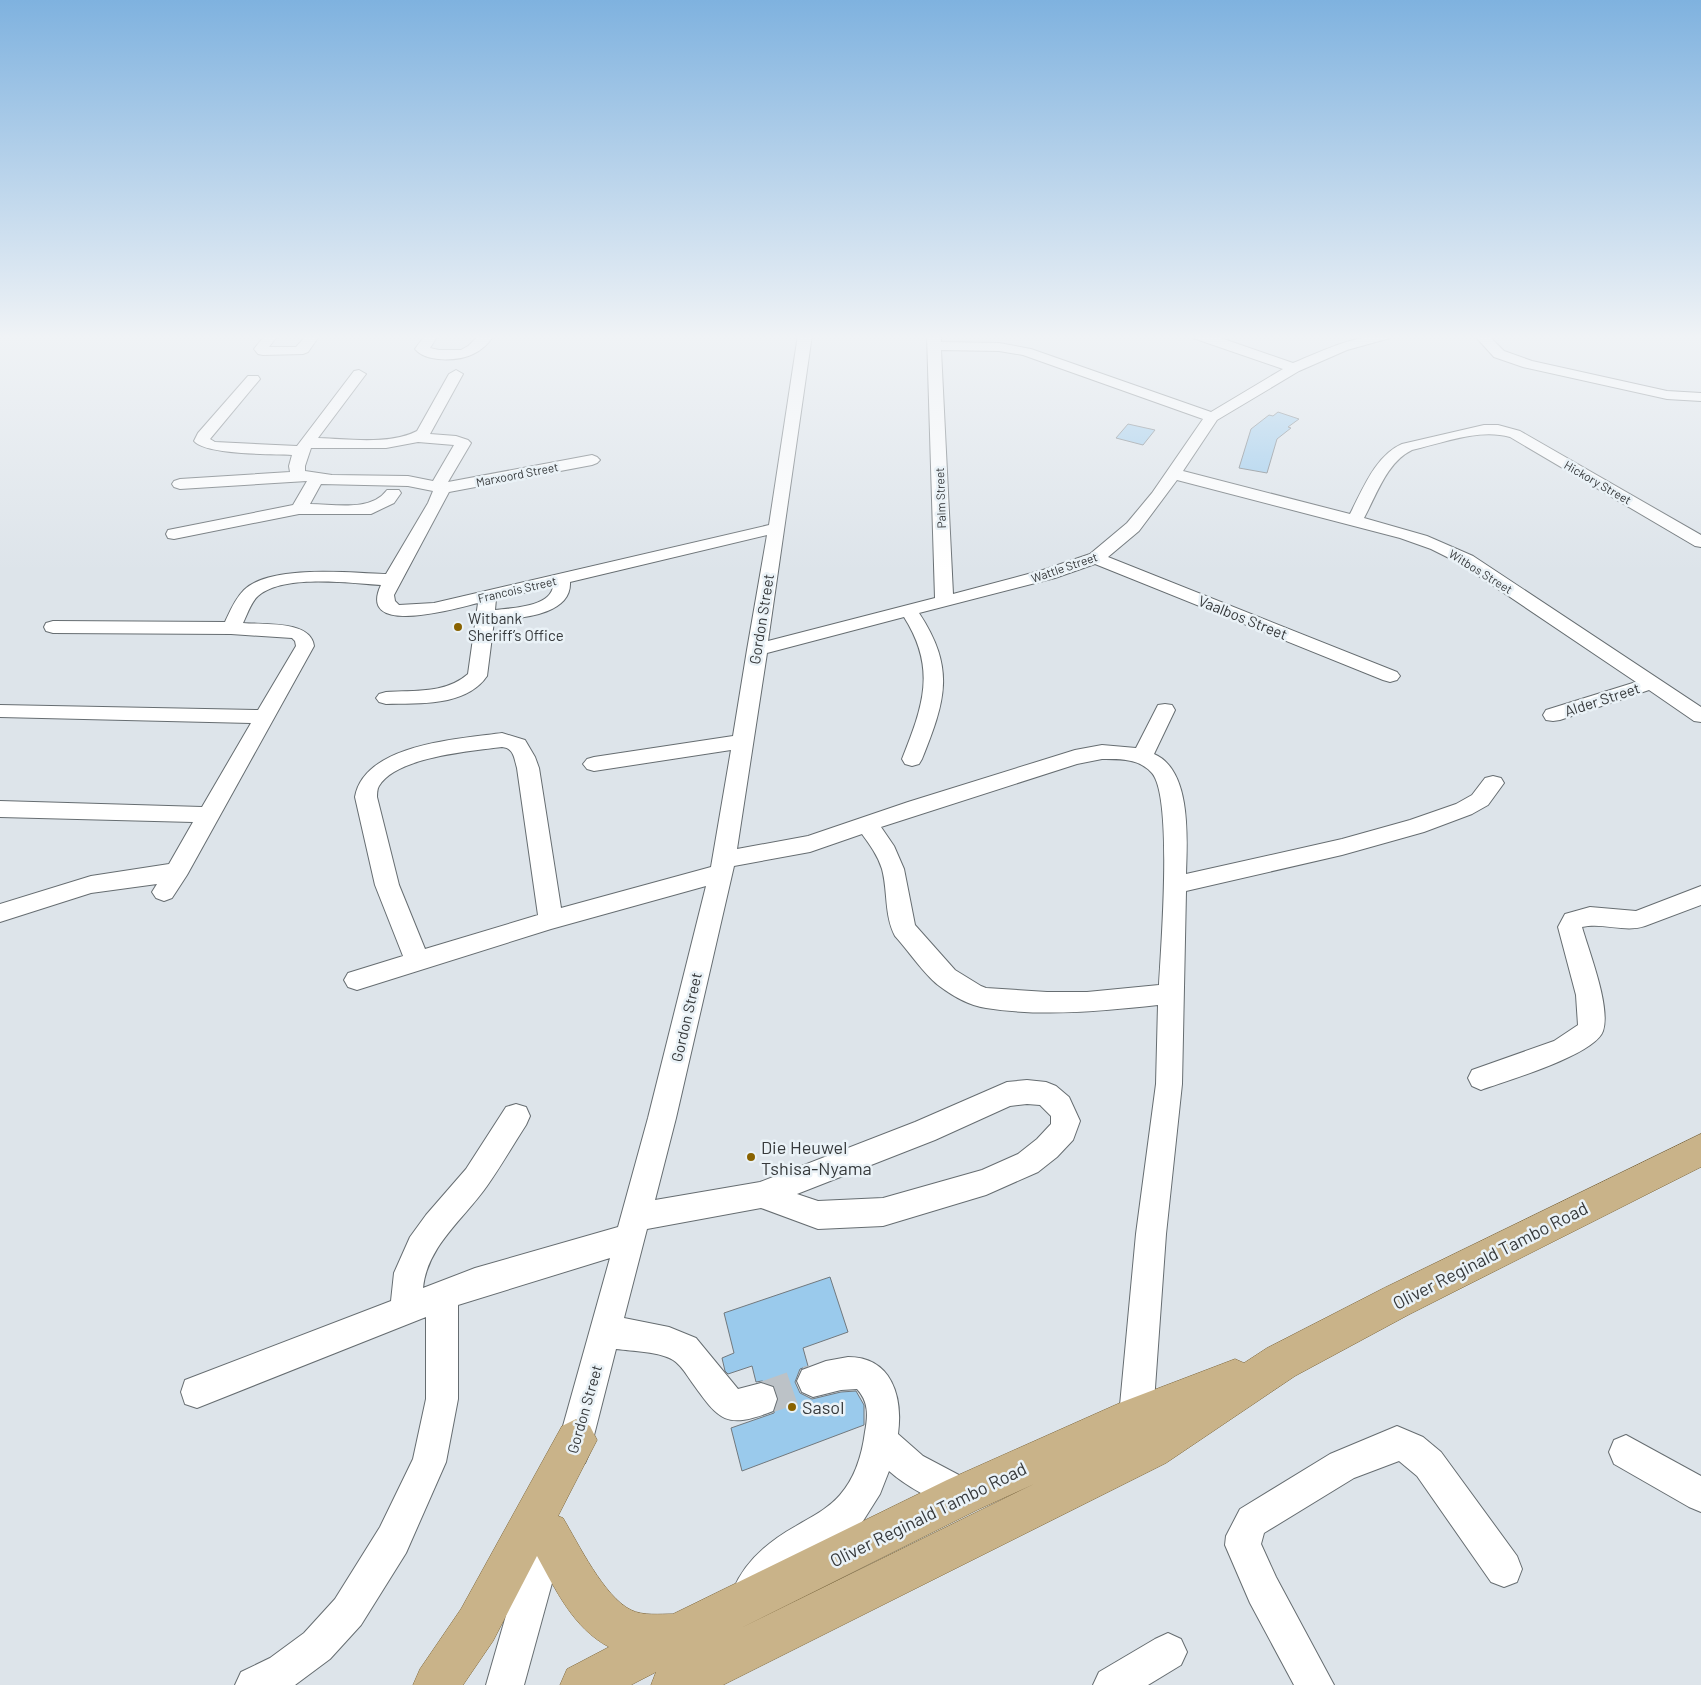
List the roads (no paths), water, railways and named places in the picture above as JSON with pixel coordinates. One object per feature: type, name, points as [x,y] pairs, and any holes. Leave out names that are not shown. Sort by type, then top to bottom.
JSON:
[{"type":"main road","name":"Oliver Reginald Tambo Road","points":[[674,1685],[1150,1448],[1281,1362],[1406,1296],[1701,1150]]},
{"type":"main road","name":"Oliver Reginald Tambo Road","points":[[583,1685],[674,1637],[962,1495],[1136,1416],[1281,1362]]},
{"type":"main road","points":[[436,1685],[478,1625],[576,1440]]},
{"type":"main road","points":[[548,1533],[586,1596],[600,1616],[610,1625],[626,1632],[674,1637]]},
{"type":"street","points":[[223,414],[203,436],[202,441],[212,446],[305,447],[399,443],[419,438],[433,414]]},
{"type":"street","points":[[309,477],[298,473],[297,466],[305,447],[330,414]]},
{"type":"street","name":"Gordon Street","points":[[505,1685],[606,1331],[662,1118],[722,867],[794,414]]},
{"type":"street","name":"Palm Street","points":[[938,414],[944,601]]},
{"type":"street","points":[[1202,414],[1212,417]]},
{"type":"street","name":"Wattle Street","points":[[756,650],[1049,574],[1096,558],[1133,527],[1174,474],[1212,417],[1218,414]]},
{"type":"street","name":"Hickory Street","points":[[1354,521],[1387,461],[1396,452],[1407,447],[1492,429],[1515,434],[1701,542]]},
{"type":"street","name":"Francois Street","points":[[419,438],[456,440],[463,443],[440,487],[436,503],[392,580],[385,596],[386,602],[394,610],[434,608],[777,528]]},
{"type":"street","name":"Marxoord Street","points":[[440,487],[592,460]]},
{"type":"street","name":"Witbos Street","points":[[1174,474],[1419,539],[1458,555],[1701,716]]},
{"type":"street","points":[[299,508],[309,477]]},
{"type":"street","points":[[180,484],[309,477],[405,481],[440,487]]},
{"type":"street","points":[[174,534],[299,508],[371,508],[388,500],[393,493]]},
{"type":"street","name":"Vaalbos Street","points":[[1096,558],[1390,676]]},
{"type":"street","points":[[231,628],[253,591],[271,582],[312,578],[392,580]]},
{"type":"street","points":[[485,616],[533,610],[547,605],[556,600],[561,592],[561,578]]},
{"type":"street","points":[[386,698],[452,692],[468,685],[477,676],[488,595]]},
{"type":"street","points":[[908,610],[928,644],[934,666],[935,690],[932,709],[912,759]]},
{"type":"street","points":[[54,627],[231,628],[288,632],[298,634],[304,639],[305,646],[207,815],[179,869],[164,892]]},
{"type":"street","name":"Alder Street","points":[[1552,715],[1652,683]]},
{"type":"street","points":[[1142,757],[1165,710]]},
{"type":"street","points":[[0,711],[264,717]]},
{"type":"street","points":[[417,961],[387,885],[366,797],[369,784],[379,773],[394,763],[415,755],[502,740],[511,740],[521,748],[528,768],[550,920]]},
{"type":"street","points":[[594,764],[742,742]]},
{"type":"street","points":[[357,980],[722,867],[810,844],[866,824],[1075,758],[1102,752],[1119,752],[1150,760],[1159,767],[1168,780],[1176,829],[1169,1084],[1151,1234],[1136,1416]]},
{"type":"street","points":[[1174,886],[1342,847],[1416,826],[1464,809],[1480,800],[1492,783]]},
{"type":"street","points":[[0,809],[207,815]]},
{"type":"street","points":[[866,824],[883,846],[894,869],[898,904],[904,929],[946,977],[972,993],[985,998],[1047,1002],[1087,1002],[1171,994]]},
{"type":"street","points":[[0,913],[74,889],[104,882],[133,880],[161,875],[179,869]]},
{"type":"street","points":[[1481,1078],[1563,1049],[1590,1032],[1593,1023],[1570,927],[1573,920],[1580,917],[1637,920],[1701,895]]},
{"type":"street","points":[[197,1392],[475,1283],[633,1227],[761,1195],[925,1130],[1007,1094],[1027,1092],[1046,1094],[1059,1105],[1064,1113],[1066,1121],[1063,1131],[1048,1148],[1028,1163],[986,1182],[883,1212],[818,1215],[761,1195]]},
{"type":"street","points":[[405,1310],[409,1273],[422,1247],[436,1225],[476,1178],[516,1116]]},
{"type":"street","points":[[254,1685],[282,1671],[317,1646],[348,1612],[393,1540],[429,1462],[442,1399],[442,1296]]},
{"type":"street","points":[[606,1331],[667,1342],[684,1348],[699,1361],[726,1402],[735,1406],[761,1399]]},
{"type":"street","points":[[742,1603],[766,1571],[779,1558],[850,1510],[864,1493],[882,1442],[883,1402],[875,1383],[868,1376],[847,1372],[813,1381]]},
{"type":"street","points":[[882,1442],[911,1468],[962,1495]]},
{"type":"street","points":[[1315,1685],[1262,1590],[1243,1545],[1244,1536],[1252,1521],[1342,1466],[1397,1443],[1417,1452],[1429,1464],[1504,1569]]},
{"type":"street","points":[[1626,1452],[1701,1495]]},
{"type":"street","points":[[1112,1685],[1168,1652]]},
{"type":"tunnel","points":[[761,1399],[813,1381]]},
{"type":"place","name":"Witbank Sheriff’s Office","points":[[458,627]]},
{"type":"place","name":"Die Heuwel Tshisa-Nyama","points":[[751,1157]]},
{"type":"place","name":"Sasol","points":[[792,1407]]}]
